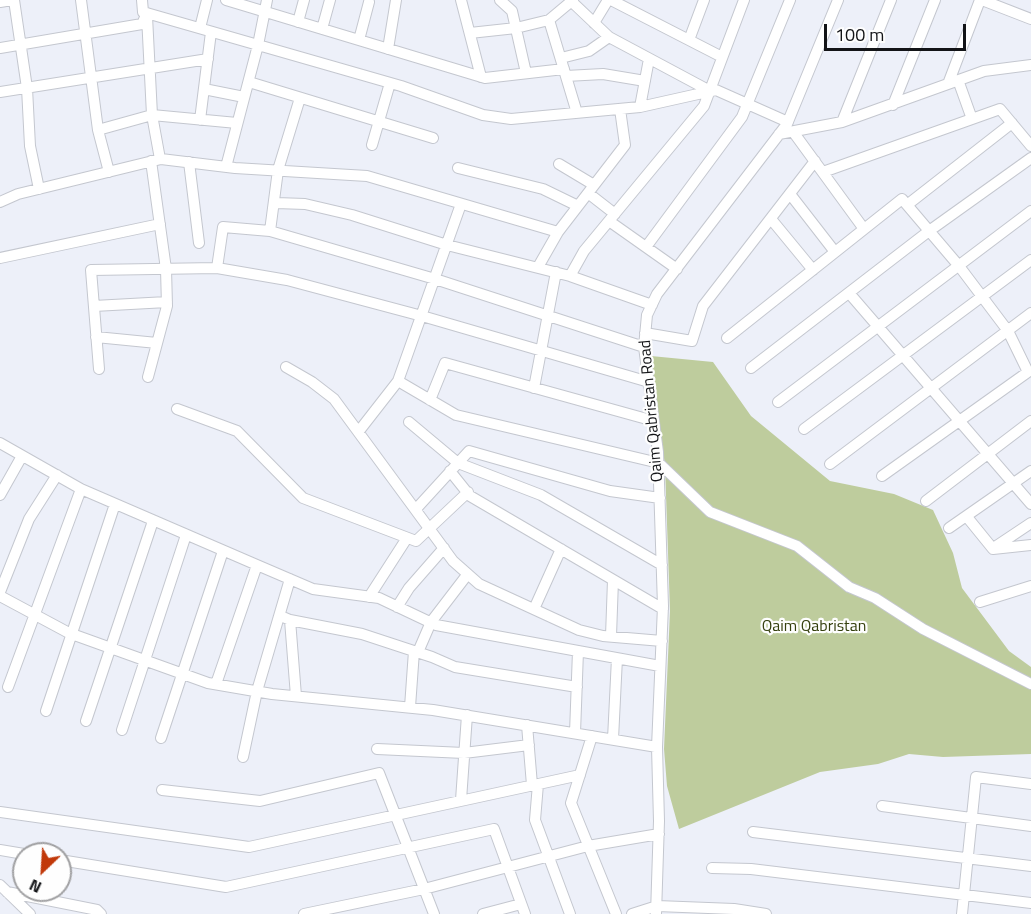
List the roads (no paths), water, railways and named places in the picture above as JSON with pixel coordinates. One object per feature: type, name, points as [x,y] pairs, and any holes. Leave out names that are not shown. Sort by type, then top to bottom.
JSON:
[{"type":"street","points":[[0,2],[13,0],[27,88],[30,146],[39,189]]},
{"type":"street","points":[[81,0],[98,130],[109,172]]},
{"type":"street","points":[[142,0],[143,12],[390,83],[483,115],[511,119],[640,107],[716,90],[788,122]]},
{"type":"street","points":[[200,28],[207,0]]},
{"type":"street","points":[[226,0],[481,77],[563,68],[645,81]]},
{"type":"street","points":[[226,167],[249,82],[267,0]]},
{"type":"street","points":[[298,22],[304,0]]},
{"type":"street","points":[[322,29],[330,0]]},
{"type":"street","points":[[388,49],[396,0]]},
{"type":"street","points":[[461,0],[481,77]]},
{"type":"street","points":[[500,0],[512,11],[526,73]]},
{"type":"street","points":[[470,33],[516,28],[549,20],[572,0],[609,37],[710,91]]},
{"type":"street","points":[[594,23],[609,0],[722,57]]},
{"type":"street","points":[[689,40],[704,0]]},
{"type":"street","points":[[570,276],[584,251],[704,106],[744,0]]},
{"type":"street","points":[[646,247],[742,117],[790,0]]},
{"type":"street","name":"Qaim Qabristan Road","points":[[656,910],[659,834],[657,747],[663,609],[659,463],[644,346],[647,315],[677,269],[788,122],[838,0]]},
{"type":"street","points":[[842,122],[891,0]]},
{"type":"street","points":[[893,105],[934,0]]},
{"type":"street","points":[[972,119],[953,82],[981,0],[1031,19]]},
{"type":"street","points":[[359,40],[369,2]]},
{"type":"street","points":[[0,48],[142,24],[147,13]]},
{"type":"street","points":[[147,13],[152,115],[167,302],[148,377]]},
{"type":"street","points":[[549,20],[577,113]]},
{"type":"street","points":[[200,120],[212,32]]},
{"type":"street","points":[[563,68],[609,37]]},
{"type":"street","points":[[0,92],[208,59]]},
{"type":"street","points":[[640,107],[649,59]]},
{"type":"street","points":[[779,134],[794,133],[842,122],[984,72],[1031,65]]},
{"type":"street","points":[[249,82],[433,138]]},
{"type":"street","points":[[372,145],[390,83]]},
{"type":"street","points":[[204,89],[244,97]]},
{"type":"street","points":[[270,231],[276,202],[278,170],[300,98]]},
{"type":"street","points":[[538,267],[558,232],[625,145],[620,109]]},
{"type":"street","points":[[823,172],[1000,109],[1031,146]]},
{"type":"street","points":[[98,130],[152,115],[237,123]]},
{"type":"street","points":[[907,205],[1012,123]]},
{"type":"street","points":[[794,133],[864,229]]},
{"type":"street","points":[[751,368],[929,231],[1031,158]]},
{"type":"street","points":[[0,202],[39,189],[156,160],[367,176],[558,232]]},
{"type":"street","points":[[645,333],[692,341],[703,306],[815,161]]},
{"type":"street","points":[[189,162],[199,243]]},
{"type":"street","points":[[559,164],[591,189],[612,217],[646,247],[677,269]]},
{"type":"street","points":[[458,168],[543,189],[578,206]]},
{"type":"street","points":[[790,194],[835,252]]},
{"type":"street","points":[[727,338],[902,199],[959,266],[1008,331],[1030,372],[882,476]]},
{"type":"street","points":[[276,202],[305,204],[352,215],[447,245],[570,276],[652,305]]},
{"type":"street","points":[[359,431],[398,381],[461,204]]},
{"type":"street","points":[[778,402],[1031,211]]},
{"type":"street","points":[[771,219],[813,270]]},
{"type":"street","points":[[0,258],[160,224]]},
{"type":"street","points":[[217,268],[224,227],[270,231],[435,279],[644,346]]},
{"type":"street","points":[[804,429],[1031,260]]},
{"type":"street","points":[[99,369],[91,270],[217,268],[287,280],[422,316],[649,382]]},
{"type":"street","points":[[534,388],[556,272]]},
{"type":"street","points":[[849,293],[1031,504]]},
{"type":"street","points":[[94,306],[167,302]]},
{"type":"street","points":[[830,465],[1031,313]]},
{"type":"street","points":[[96,337],[157,342]]},
{"type":"street","points":[[430,400],[445,363],[654,421]]},
{"type":"street","points":[[286,367],[312,382],[334,399],[444,548],[467,575],[479,584],[579,630],[662,641]]},
{"type":"street","points":[[398,381],[456,415],[659,463],[710,512],[796,546],[849,587],[875,598],[923,629],[1031,684]]},
{"type":"street","points":[[177,409],[237,430],[303,498],[416,541],[468,492]]},
{"type":"street","points":[[926,501],[987,452],[1031,421]]},
{"type":"street","points":[[408,422],[454,467],[468,492],[663,609]]},
{"type":"street","points":[[0,443],[81,489],[223,551],[324,591],[369,597],[431,622],[660,666]]},
{"type":"street","points":[[416,509],[469,451],[610,491],[660,498]]},
{"type":"street","points":[[0,495],[22,456]]},
{"type":"street","points":[[454,467],[540,495],[662,565]]},
{"type":"street","points":[[949,528],[1031,471]]},
{"type":"street","points":[[57,476],[29,519],[0,594],[34,617],[71,634],[216,684],[296,696],[410,707],[657,747]]},
{"type":"street","points":[[9,687],[81,489]]},
{"type":"street","points":[[46,711],[115,504]]},
{"type":"street","points":[[967,517],[993,549]]},
{"type":"street","points":[[86,722],[153,521]]},
{"type":"street","points":[[993,549],[1031,522]]},
{"type":"street","points":[[122,730],[186,535]]},
{"type":"street","points":[[369,597],[407,538]]},
{"type":"street","points":[[993,549],[1031,545]]},
{"type":"street","points":[[398,607],[409,588],[444,548]]},
{"type":"street","points":[[534,609],[561,549]]},
{"type":"street","points":[[161,738],[223,551]]},
{"type":"street","points":[[216,684],[257,565]]},
{"type":"street","points":[[410,707],[416,651],[431,622],[467,575]]},
{"type":"street","points":[[243,757],[257,691],[285,618],[290,579]]},
{"type":"street","points":[[611,636],[613,580]]},
{"type":"street","points":[[980,602],[1031,587]]},
{"type":"street","points":[[285,618],[362,634],[416,651],[455,667],[577,687]]},
{"type":"street","points":[[285,618],[296,696]]},
{"type":"street","points":[[575,733],[578,651]]},
{"type":"street","points":[[613,740],[617,658]]},
{"type":"street","points":[[461,800],[466,715]]},
{"type":"street","points":[[527,725],[535,784],[535,820],[570,914]]},
{"type":"street","points":[[592,736],[571,803],[616,914]]},
{"type":"street","points":[[377,749],[464,753],[529,745]]},
{"type":"street","points":[[162,790],[260,801],[379,773],[434,914]]},
{"type":"street","points":[[0,812],[249,847],[580,775]]},
{"type":"street","points":[[962,914],[976,777],[1031,784]]},
{"type":"street","points":[[882,806],[1031,826]]},
{"type":"street","points":[[72,862],[226,887],[494,829],[523,909],[483,914]]},
{"type":"street","points":[[753,832],[1031,866]]},
{"type":"street","points":[[304,914],[424,889],[588,846],[659,834]]},
{"type":"street","points":[[712,868],[751,869],[1031,903]]},
{"type":"street","points":[[4,888],[30,914]]},
{"type":"street","points":[[4,888],[97,910],[101,914]]},
{"type":"street","points":[[632,914],[656,910],[765,914]]},
{"type":"park label","name":"Qaim Qabristan","points":[[814,627]]}]
